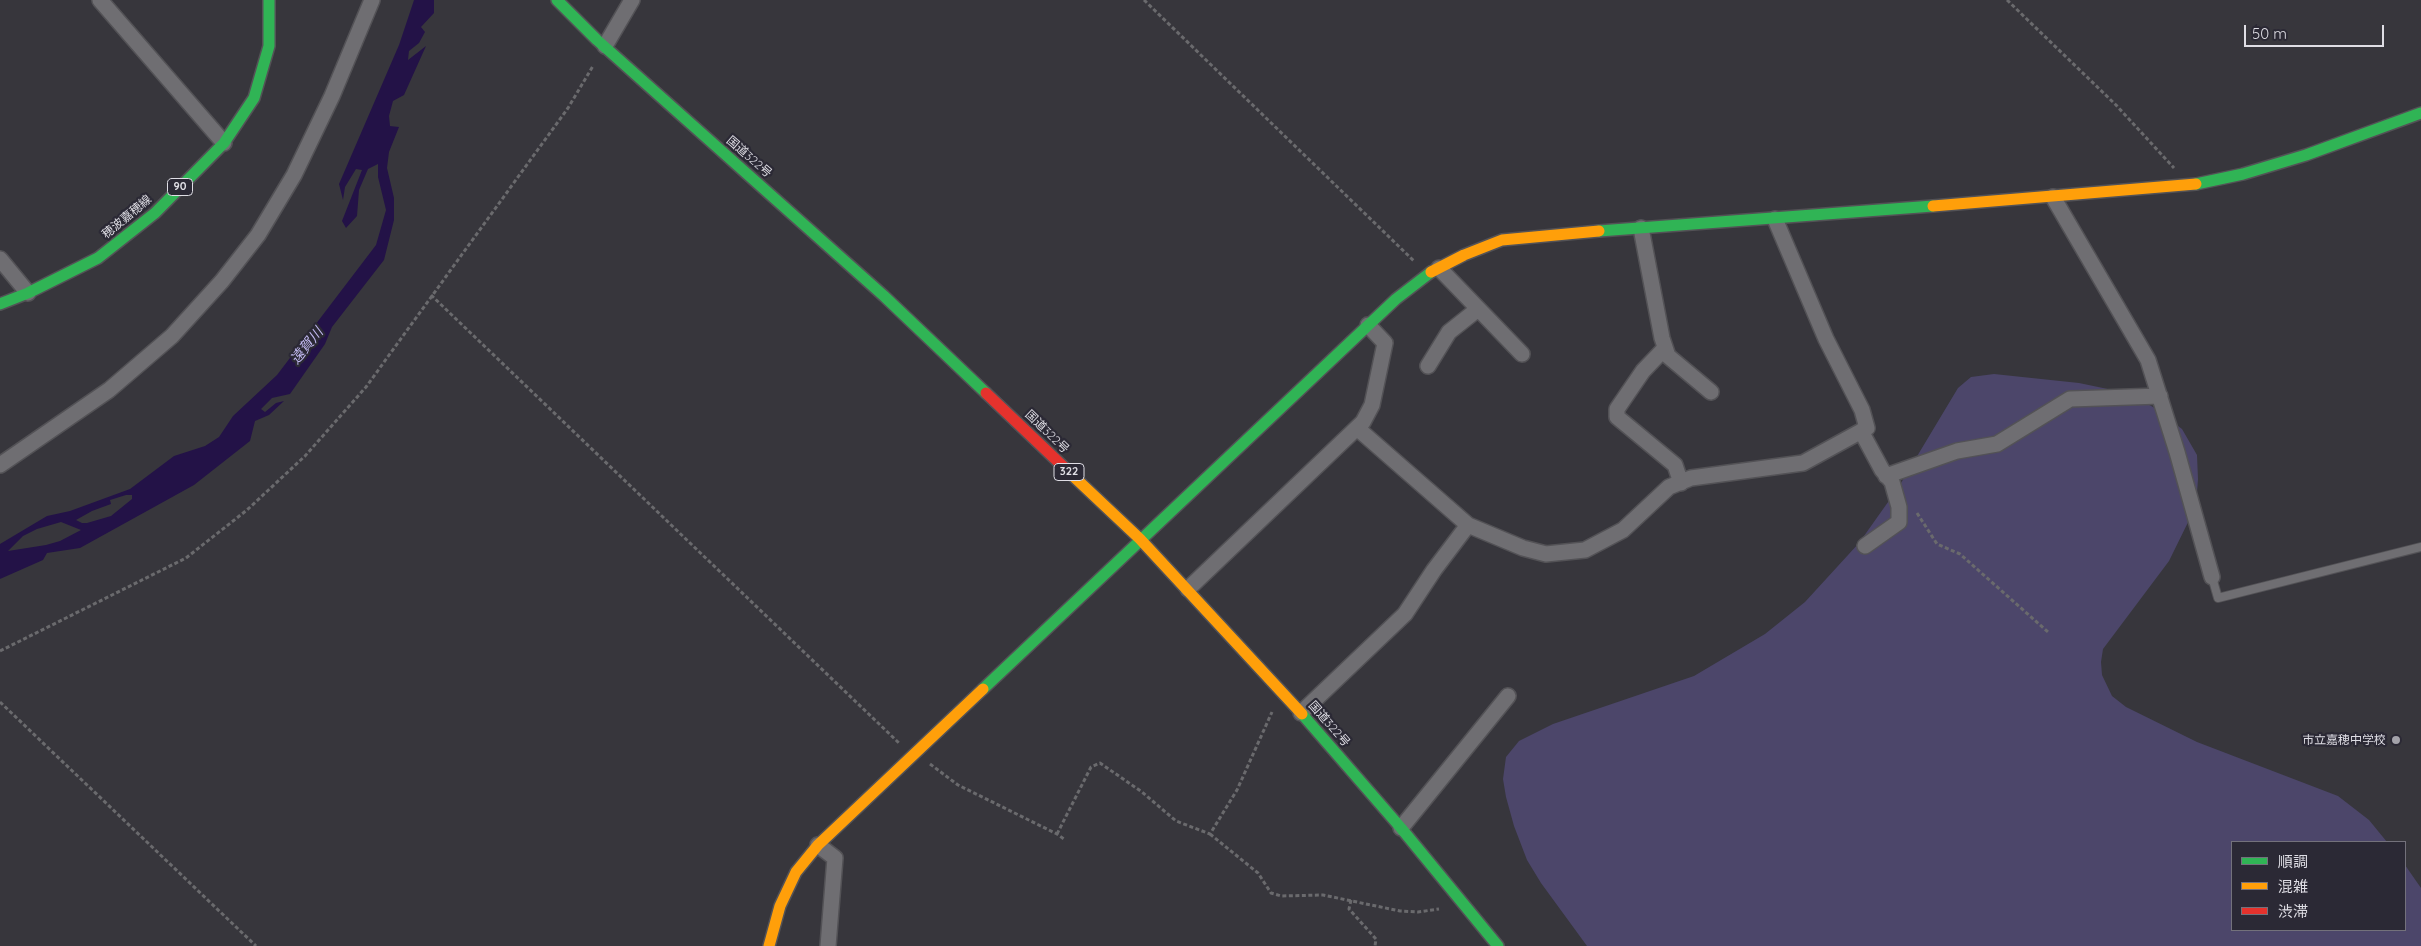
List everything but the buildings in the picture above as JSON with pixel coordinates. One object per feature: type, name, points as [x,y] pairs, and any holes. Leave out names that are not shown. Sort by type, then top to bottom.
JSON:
[{"type":"main road","name":"穂波嘉穂線","points":[[0,304],[28,293],[98,258],[155,213],[224,143],[254,98],[269,46],[269,0]]},
{"type":"main road","name":"国道322号","points":[[557,0],[601,43],[884,296],[1140,539],[1301,713],[1401,828],[1498,946]]},
{"type":"main road","points":[[769,946],[780,906],[796,872],[818,845],[1396,299],[1433,271],[1464,255],[1502,240],[2189,185],[2243,174],[2297,158],[2421,113]]},
{"type":"street","points":[[100,0],[224,143]]},
{"type":"street","points":[[0,465],[109,390],[172,336],[222,281],[258,234],[294,175],[332,96],[372,0]]},
{"type":"street","points":[[601,43],[632,0]]},
{"type":"street","points":[[2053,197],[2148,360],[2212,577]]},
{"type":"street","points":[[1357,428],[1468,525],[1523,548],[1546,554],[1585,550],[1623,530],[1669,487],[1691,478],[1803,463],[1867,428],[1862,410],[1826,338],[1775,219]]},
{"type":"street","points":[[1641,228],[1668,356],[1711,392]]},
{"type":"street","points":[[0,259],[28,293]]},
{"type":"street","points":[[1433,271],[1478,308],[1522,354]]},
{"type":"street","points":[[1428,366],[1449,332],[1478,308]]},
{"type":"street","points":[[1188,589],[1363,422],[1372,405],[1385,343],[1368,325]]},
{"type":"street","points":[[1665,348],[1643,371],[1617,409],[1617,417],[1675,464],[1680,482]]},
{"type":"street","points":[[1886,476],[1956,451],[1997,444],[2070,399],[2160,396]]},
{"type":"street","points":[[1861,431],[1886,476],[1892,482],[1897,500],[1899,522],[1865,546]]},
{"type":"street","points":[[1301,713],[1405,614],[1434,570],[1468,525]]},
{"type":"street","points":[[1401,828],[1508,696]]},
{"type":"street","points":[[818,845],[835,858],[828,946]]},
{"type":"lane","points":[[2212,577],[2218,598],[2421,547]]},
{"type":"path","points":[[1144,0],[1433,271]]},
{"type":"path","points":[[2007,0],[2116,105],[2189,185]]},
{"type":"path","points":[[0,651],[186,558],[247,510],[305,456],[366,387],[568,108],[601,43]]},
{"type":"path","points":[[431,295],[912,755]]},
{"type":"path","points":[[1897,500],[1907,498],[1937,544],[1960,554],[2048,632]]},
{"type":"path","points":[[1210,834],[1237,790],[1275,704],[1284,695]]},
{"type":"path","points":[[0,702],[256,946]]},
{"type":"path","points":[[930,763],[958,785],[1064,839]]},
{"type":"path","points":[[1057,834],[1091,767],[1100,763],[1142,792],[1176,821],[1210,834],[1258,873],[1271,893],[1281,896],[1323,895],[1400,911],[1418,912],[1445,908],[1458,897]]},
{"type":"path","points":[[1351,900],[1349,909],[1376,939],[1375,946]]},
{"type":"shaded area","points":[[1994,374],[2079,383],[2127,393],[2153,407],[2182,429],[2197,455],[2196,506],[2169,561],[2103,649],[2102,675],[2112,696],[2126,707],[2197,742],[2338,796],[2369,820],[2386,841],[2231,841],[2231,931],[2406,931],[2406,866],[2421,888],[2421,946],[1587,946],[1541,883],[1527,860],[1514,826],[1506,797],[1503,779],[1506,757],[1519,741],[1553,724],[1694,676],[1765,634],[1805,602],[1859,543],[1898,488],[1958,388],[1971,377]]},
{"type":"water","name":"遠賀川","points":[[414,0],[434,0],[434,13],[421,27],[425,32],[419,43],[409,51],[408,60],[426,46],[404,95],[393,101],[389,116],[390,126],[399,127],[389,152],[387,168],[394,198],[394,220],[384,260],[332,327],[325,344],[290,394],[272,398],[261,409],[265,412],[276,403],[284,401],[269,415],[255,421],[250,441],[194,485],[80,548],[47,553],[43,560],[0,579],[0,544],[47,516],[70,511],[130,489],[174,456],[205,446],[219,437],[233,416],[277,375],[376,245],[386,210],[378,177],[378,164],[368,169],[359,190],[357,216],[346,228],[342,221],[362,170],[356,169],[345,187],[343,200],[339,184],[399,45]],"holes":[[[132,495],[132,499],[111,516],[87,523],[76,520],[92,511],[111,504],[110,500]],[[61,522],[81,530],[60,541],[8,551],[23,536],[37,529]]]},
{"type":"traffic: fast","points":[[0,304],[28,293],[98,258],[155,213],[224,143],[254,98],[269,46],[269,0]]},
{"type":"traffic: fast","points":[[557,0],[597,40],[884,296],[986,393]]},
{"type":"traffic: fast","points":[[2196,184],[2243,174],[2306,155],[2421,113]]},
{"type":"traffic: fast","points":[[1599,231],[1933,206]]},
{"type":"traffic: fast","points":[[983,689],[1396,299],[1431,272]]},
{"type":"traffic: fast","points":[[1302,714],[1401,828],[1498,946]]},
{"type":"traffic: slow","points":[[1933,206],[2196,184]]},
{"type":"traffic: slow","points":[[1431,272],[1464,255],[1502,240],[1599,231]]},
{"type":"traffic: slow","points":[[1070,473],[1140,539],[1302,714]]},
{"type":"traffic: slow","points":[[769,946],[780,906],[796,872],[818,845],[983,689]]},
{"type":"traffic: jam","points":[[986,393],[1070,473]]},
{"type":"place","name":"市立嘉穂中学校","points":[[2396,740]]}]
